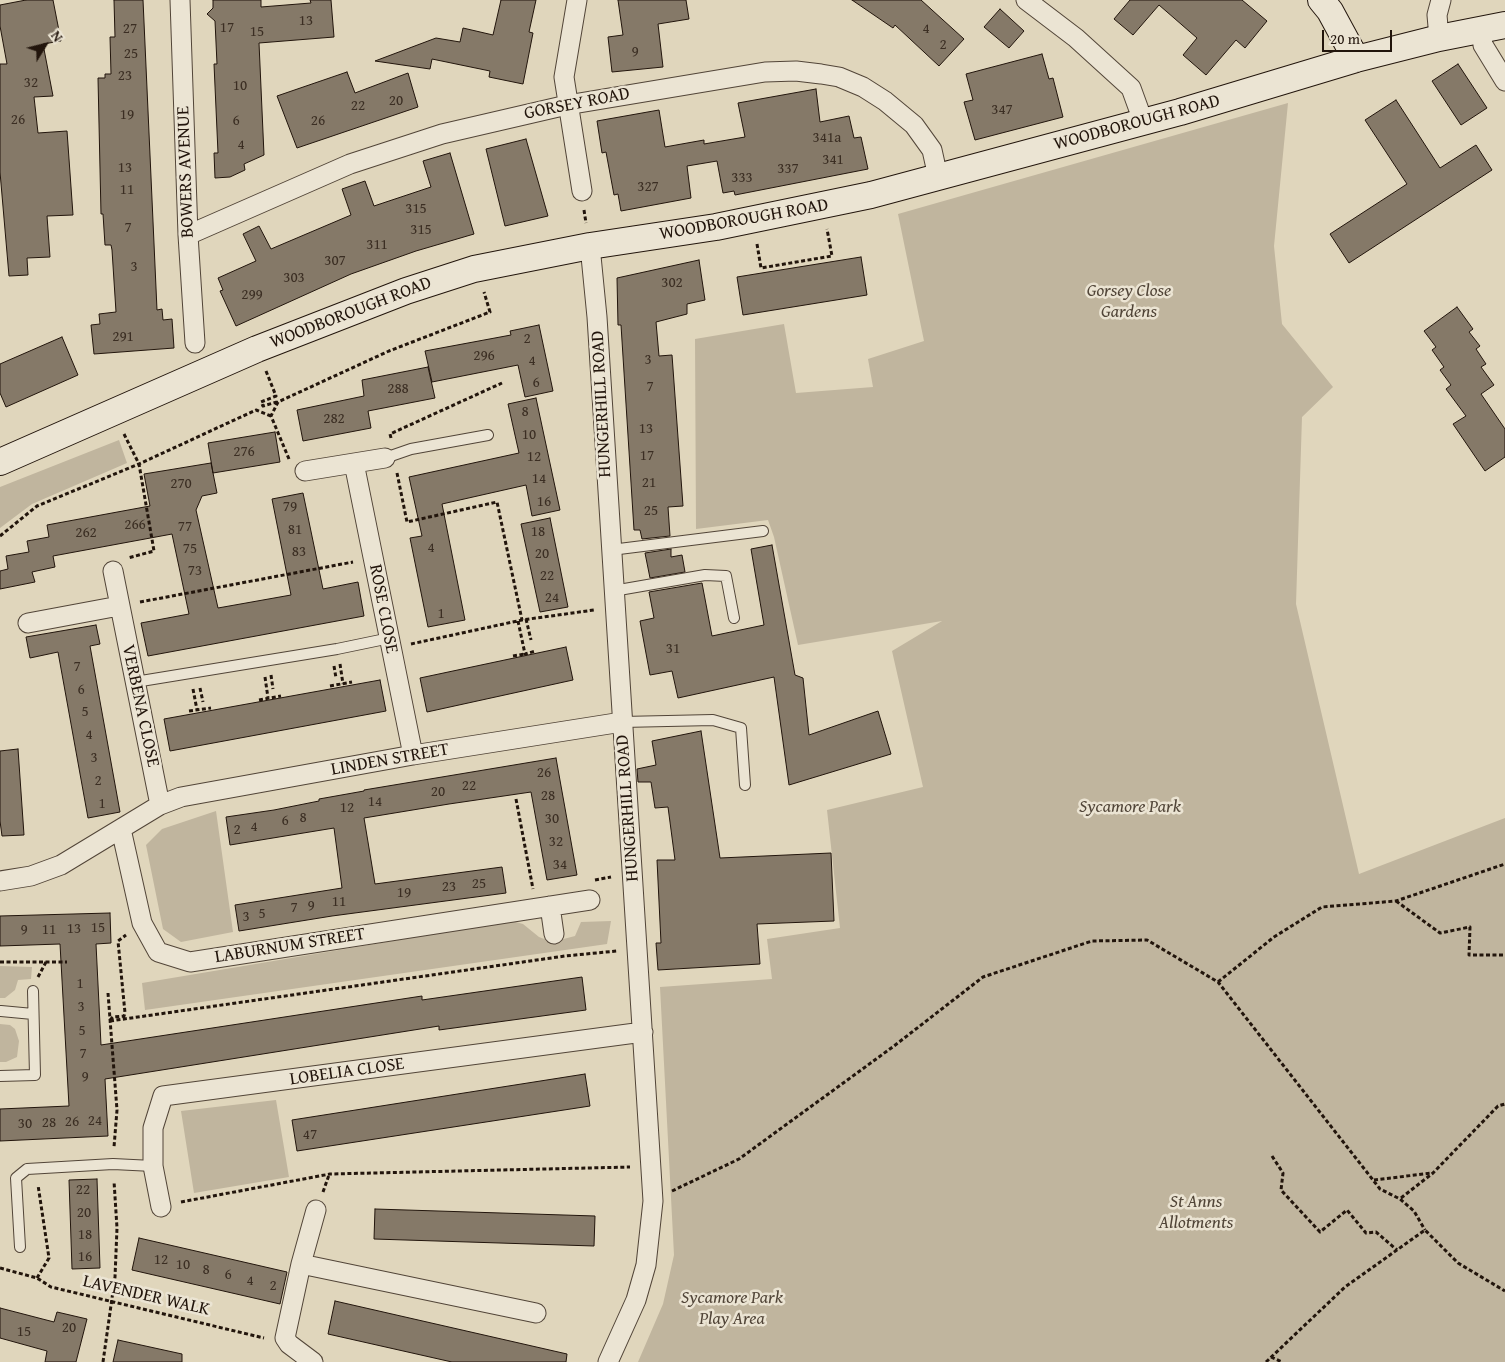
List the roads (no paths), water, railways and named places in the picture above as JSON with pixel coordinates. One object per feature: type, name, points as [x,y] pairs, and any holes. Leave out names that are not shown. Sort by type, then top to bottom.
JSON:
[{"type":"main road","points":[[1321,0],[1330,11],[1356,59]]},
{"type":"main road","name":"WOODBOROUGH ROAD","points":[[0,462],[256,349],[406,291],[474,269],[590,246],[753,220],[823,206],[1143,122],[1356,59],[1439,38],[1493,27]]},
{"type":"street","name":"BOWERS AVENUE","points":[[180,0],[188,235],[195,343]]},
{"type":"street","points":[[577,0],[564,77],[582,191]]},
{"type":"street","points":[[1026,0],[1076,38],[1130,88],[1143,122]]},
{"type":"street","points":[[1439,38],[1437,15],[1441,0]]},
{"type":"street","points":[[1493,27],[1483,45],[1505,81]]},
{"type":"street","name":"GORSEY ROAD","points":[[188,235],[317,177],[377,154],[493,120],[567,105],[765,72],[796,71],[839,77],[862,87],[885,101],[914,126],[932,150],[938,177]]},
{"type":"street","name":"HUNGERHILL ROAD","points":[[590,246],[597,317],[622,722],[634,872],[653,1201],[646,1265],[636,1300],[608,1362]]},
{"type":"street","points":[[298,468],[354,463],[390,456]]},
{"type":"street","name":"ROSE CLOSE","points":[[354,463],[413,755]]},
{"type":"street","name":"VERBENA CLOSE","points":[[113,571],[160,805]]},
{"type":"street","points":[[28,623],[119,606]]},
{"type":"street","name":"LINDEN STREET","points":[[0,880],[31,876],[61,865],[160,805],[181,797],[413,755],[622,722]]},
{"type":"street","name":"LABURNUM STREET","points":[[121,829],[142,923],[158,952],[190,962],[590,900]]},
{"type":"street","points":[[543,907],[554,934]]},
{"type":"street","name":"LOBELIA CLOSE","points":[[161,1206],[153,1166],[153,1128],[163,1096],[643,1032]]},
{"type":"street","points":[[313,1362],[289,1344],[285,1338],[301,1264],[316,1210]]},
{"type":"street","points":[[301,1264],[536,1313]]},
{"type":"lane","points":[[390,456],[488,435]]},
{"type":"lane","points":[[611,550],[763,531]]},
{"type":"lane","points":[[614,599],[705,575],[726,576],[734,618]]},
{"type":"lane","points":[[135,682],[330,650],[391,643]]},
{"type":"lane","points":[[622,722],[712,720],[741,728],[744,785]]},
{"type":"lane","points":[[0,1076],[35,1075],[33,991]]},
{"type":"lane","points":[[1,1011],[33,1014]]},
{"type":"lane","points":[[20,1247],[16,1178],[27,1169],[113,1164],[153,1166]]},
{"type":"park label","name":"Gorsey Close Gardens","points":[[1129,301]]},
{"type":"park label","name":"Sycamore Park","points":[[1130,807]]},
{"type":"park label","name":"St Anns Allotments","points":[[1196,1212]]},
{"type":"park label","name":"Sycamore Park Play Area","points":[[732,1308]]}]
